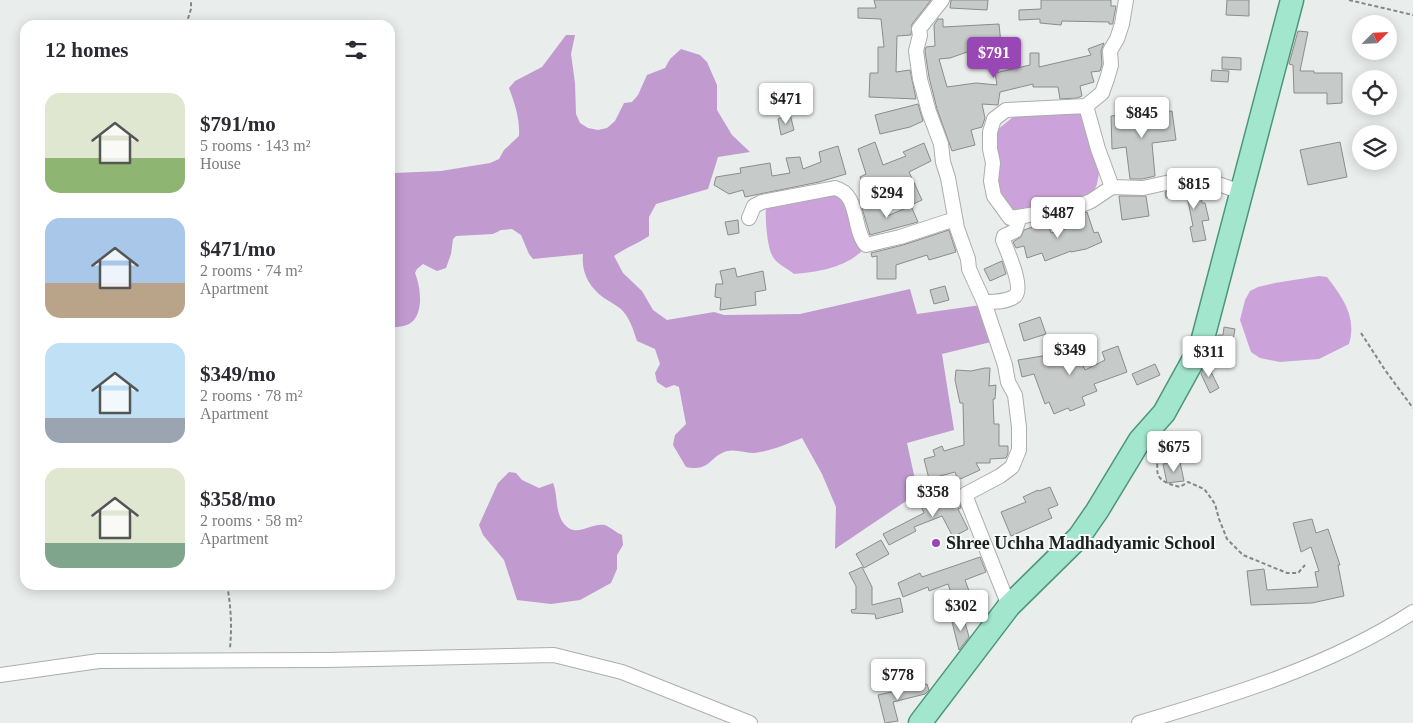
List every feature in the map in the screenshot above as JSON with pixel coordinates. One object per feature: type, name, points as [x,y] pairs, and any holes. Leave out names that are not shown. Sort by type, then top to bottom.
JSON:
[{"type":"main road","points":[[920,723],[1009,606],[1078,537],[1097,511],[1140,440],[1164,414],[1201,346],[1292,0]]},
{"type":"street","points":[[942,0],[919,29],[920,35],[916,51],[920,78],[929,112],[941,144],[955,219],[968,259],[969,269],[984,302],[1005,365],[1008,382],[1014,395],[1020,439],[1019,450],[1012,467],[1000,476],[966,494],[1009,606]]},
{"type":"street","points":[[1126,0],[1117,39],[1110,51],[1112,65],[1102,93],[1086,106],[1006,110],[994,119],[990,132],[990,149],[993,163],[991,181],[994,196],[1010,218],[1074,208],[1091,201],[1112,187],[1142,188],[1184,179],[1207,180],[1242,192]]},
{"type":"street","points":[[1086,106],[1098,149],[1112,187]]},
{"type":"street","points":[[749,218],[754,206],[762,202],[835,188],[846,192],[866,245],[900,237],[955,219]]},
{"type":"street","points":[[984,302],[1006,300],[1016,295],[1018,291],[1018,280],[1003,240],[1004,236],[1015,231],[1018,222],[1017,217]]},
{"type":"street","points":[[1139,723],[1229,696],[1328,658],[1413,612]]},
{"type":"street","points":[[0,674],[99,661],[327,660],[554,655],[622,672],[750,723]]},
{"type":"path","points":[[188,20],[191,9],[190,0]]},
{"type":"path","points":[[1349,0],[1413,15]]},
{"type":"path","points":[[1361,334],[1384,370],[1413,408]]},
{"type":"path","points":[[1140,440],[1155,455],[1157,475],[1166,484],[1180,487],[1188,482],[1204,489],[1215,504],[1218,519],[1227,538],[1243,555],[1287,573],[1298,573],[1305,565]]},
{"type":"path","points":[[228,590],[231,630],[229,660]]},
{"type":"shaded area","points":[[566,35],[575,35],[571,54],[575,83],[576,114],[580,123],[588,128],[598,130],[607,128],[615,121],[624,103],[632,102],[638,95],[647,75],[665,68],[670,59],[681,49],[700,55],[707,62],[717,85],[717,110],[732,135],[750,152],[718,157],[708,189],[656,204],[649,217],[649,236],[614,256],[623,273],[642,291],[653,310],[667,320],[714,312],[724,315],[800,314],[910,289],[917,314],[981,305],[991,342],[942,354],[954,430],[907,443],[918,493],[835,549],[836,507],[822,474],[802,438],[760,452],[727,451],[705,466],[686,467],[673,445],[675,435],[686,424],[679,387],[674,385],[666,388],[657,382],[655,373],[660,364],[655,349],[637,341],[624,312],[599,294],[590,284],[583,267],[583,254],[533,259],[521,235],[512,229],[501,230],[493,234],[456,236],[453,239],[451,254],[446,268],[437,271],[423,264],[417,269],[415,273],[420,297],[419,311],[413,321],[395,327],[395,173],[441,171],[490,163],[499,159],[504,150],[519,136],[517,112],[509,88],[515,81],[542,67]]},
{"type":"shaded area","points":[[1072,112],[1086,115],[1099,173],[1092,196],[1077,202],[1019,211],[1010,208],[999,192],[998,156],[995,149],[997,130],[1013,117]]},
{"type":"shaded area","points":[[841,191],[861,252],[838,265],[794,274],[777,261],[771,253],[766,225],[766,207]]},
{"type":"shaded area","points":[[1319,276],[1327,277],[1347,308],[1351,325],[1349,344],[1319,359],[1280,362],[1260,358],[1251,352],[1240,320],[1245,300],[1250,291],[1275,283]]},
{"type":"shaded area","points":[[509,472],[516,473],[522,480],[539,488],[553,483],[557,507],[562,521],[572,530],[605,525],[622,535],[623,545],[617,555],[617,569],[611,583],[580,600],[551,604],[517,600],[504,560],[483,535],[479,525],[498,483]]},
{"type":"building","points":[[874,0],[931,0],[912,24],[911,35],[897,36],[896,72],[910,70],[916,99],[869,97],[870,73],[878,73],[878,47],[884,47],[881,19],[858,18],[858,8],[876,8]]},
{"type":"building","points":[[951,0],[988,0],[987,10],[950,8]]},
{"type":"building","points":[[1041,0],[1111,0],[1111,6],[1116,6],[1113,24],[1109,24],[1109,22],[1062,21],[1061,25],[1040,23],[1040,19],[1019,20],[1019,10],[1041,9]]},
{"type":"building","points":[[1227,0],[1249,0],[1249,16],[1226,15]]},
{"type":"building","points":[[938,19],[943,19],[943,27],[999,24],[1001,44],[969,48],[970,51],[950,58],[939,59],[947,87],[976,83],[997,85],[995,73],[1030,65],[1030,53],[1039,53],[1039,67],[1091,55],[1088,49],[1104,43],[1101,51],[1102,64],[1100,71],[1091,72],[1094,82],[1080,86],[1082,96],[1077,98],[1060,99],[1058,87],[1033,87],[1033,84],[1000,92],[998,105],[982,104],[985,118],[982,127],[971,130],[975,145],[952,151],[937,109],[925,51],[926,47],[935,46],[934,25]]},
{"type":"building","points":[[1298,31],[1308,32],[1300,71],[1342,73],[1342,103],[1327,104],[1327,93],[1294,93],[1293,65],[1289,64]]},
{"type":"building","points":[[1222,57],[1241,58],[1241,70],[1222,69]]},
{"type":"building","points":[[1212,70],[1229,71],[1228,82],[1211,81]]},
{"type":"building","points":[[918,104],[923,121],[910,127],[880,134],[875,115]]},
{"type":"building","points":[[1172,111],[1176,140],[1152,143],[1155,176],[1130,179],[1126,147],[1112,149],[1111,116]]},
{"type":"building","points":[[790,114],[794,130],[781,135],[778,119]]},
{"type":"building","points":[[875,142],[883,165],[906,156],[903,152],[924,143],[931,161],[909,172],[922,200],[907,207],[894,177],[887,180],[886,177],[864,187],[860,177],[866,174],[858,149]]},
{"type":"building","points":[[1340,142],[1347,177],[1308,185],[1300,150]]},
{"type":"building","points":[[838,146],[846,174],[819,182],[745,197],[743,190],[729,194],[714,185],[716,177],[741,173],[740,168],[770,163],[772,176],[790,173],[786,158],[800,157],[803,169],[821,162],[819,152]]},
{"type":"building","points":[[1185,188],[1200,188],[1202,203],[1205,203],[1209,220],[1202,221],[1206,240],[1193,242],[1190,227],[1193,226],[1187,196],[1166,198],[1165,192]]},
{"type":"building","points":[[1119,196],[1146,196],[1149,216],[1122,220]]},
{"type":"building","points":[[881,203],[885,217],[911,206],[918,222],[870,235],[862,208]]},
{"type":"building","points":[[1087,212],[1094,233],[1098,232],[1102,242],[1086,249],[1071,251],[1045,261],[1042,253],[1027,258],[1024,246],[1016,248],[1013,242],[1021,237],[1024,230],[1047,222],[1051,233],[1078,225],[1076,217]]},
{"type":"building","points":[[738,220],[739,233],[728,235],[725,222]]},
{"type":"building","points":[[949,230],[956,252],[929,260],[927,255],[896,265],[896,279],[877,279],[877,256],[872,257],[871,253]]},
{"type":"building","points":[[1002,261],[1006,274],[990,281],[984,269]]},
{"type":"building","points":[[735,268],[737,277],[763,271],[766,290],[755,292],[756,305],[720,310],[721,298],[715,297],[716,284],[723,284],[720,271]]},
{"type":"building","points":[[945,286],[949,300],[934,304],[930,290]]},
{"type":"building","points":[[1040,317],[1046,334],[1024,341],[1019,324]]},
{"type":"building","points":[[1224,327],[1235,329],[1232,346],[1215,346],[1218,335],[1223,335]]},
{"type":"building","points":[[1064,343],[1067,358],[1078,354],[1085,370],[1105,360],[1102,352],[1118,346],[1127,372],[1094,384],[1097,391],[1082,397],[1085,405],[1070,411],[1068,408],[1054,414],[1049,402],[1045,404],[1034,374],[1022,377],[1018,360],[1055,354],[1053,345]]},
{"type":"building","points":[[1209,362],[1213,371],[1211,372],[1219,388],[1210,393],[1201,374]]},
{"type":"building","points":[[1155,364],[1160,375],[1137,385],[1132,374]]},
{"type":"building","points":[[990,368],[989,386],[996,385],[995,399],[993,399],[994,424],[999,424],[999,446],[1008,446],[1006,458],[990,459],[990,463],[976,463],[980,470],[958,480],[955,472],[929,479],[924,459],[935,456],[933,450],[942,446],[944,451],[964,445],[963,403],[960,403],[955,380],[956,370],[971,371]]},
{"type":"building","points":[[1180,462],[1184,481],[1167,483],[1163,464]]},
{"type":"building","points":[[1050,487],[1058,505],[1048,509],[1052,518],[1011,536],[1001,512],[1026,502],[1023,497]]},
{"type":"building","points":[[958,492],[961,508],[958,509],[968,529],[953,537],[942,516],[914,527],[916,531],[889,545],[883,534],[924,513],[921,506]]},
{"type":"building","points":[[1312,519],[1316,533],[1328,529],[1340,565],[1338,565],[1344,596],[1312,603],[1251,605],[1247,571],[1264,569],[1267,590],[1318,587],[1315,572],[1319,571],[1311,547],[1301,552],[1293,523]]},
{"type":"building","points":[[881,540],[889,554],[864,568],[856,554]]},
{"type":"building","points":[[980,557],[986,572],[965,580],[976,610],[959,616],[948,584],[929,591],[928,587],[903,597],[898,583],[920,573],[922,577]]},
{"type":"building","points":[[862,567],[872,587],[872,605],[900,598],[903,612],[876,619],[875,614],[852,613],[851,610],[856,609],[856,586],[849,573]]},
{"type":"building","points":[[964,619],[969,637],[959,650],[952,622]]},
{"type":"building","points":[[927,684],[929,690],[925,694],[893,702],[898,721],[885,723],[878,695]]},
{"type":"place","name":"Shree Uchha Madhadyamic School","points":[[936,543]]}]
